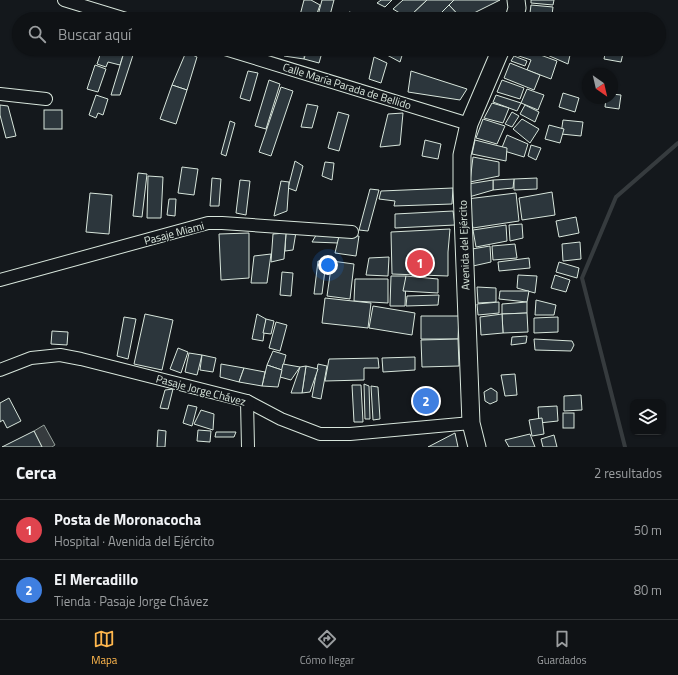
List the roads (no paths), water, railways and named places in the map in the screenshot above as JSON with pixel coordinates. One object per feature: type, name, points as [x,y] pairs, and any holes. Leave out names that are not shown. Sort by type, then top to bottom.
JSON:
[{"type":"main road","points":[[516,0],[516,12]]},
{"type":"main road","name":"Avenida del Ejército","points":[[477,447],[471,423],[462,156],[470,124],[499,56]]},
{"type":"street","points":[[64,0],[103,12]]},
{"type":"street","name":"Calle María Parada de Bellido","points":[[248,56],[470,124]]},
{"type":"street","points":[[0,94],[46,99]]},
{"type":"street","name":"Pasaje Miami","points":[[0,280],[208,223],[222,222],[352,232]]},
{"type":"street","name":"Pasaje Jorge Chávez","points":[[0,370],[31,358],[60,355],[81,359],[247,401],[281,419],[320,434],[350,434],[471,423]]},
{"type":"street","points":[[247,401],[248,447]]},
{"type":"waterway","points":[[625,447],[582,278],[616,197],[678,143]]},
{"type":"place","name":"Posta de Moronacocha","points":[[420,263]]},
{"type":"place","name":"El Mercadillo","points":[[426,401]]}]
